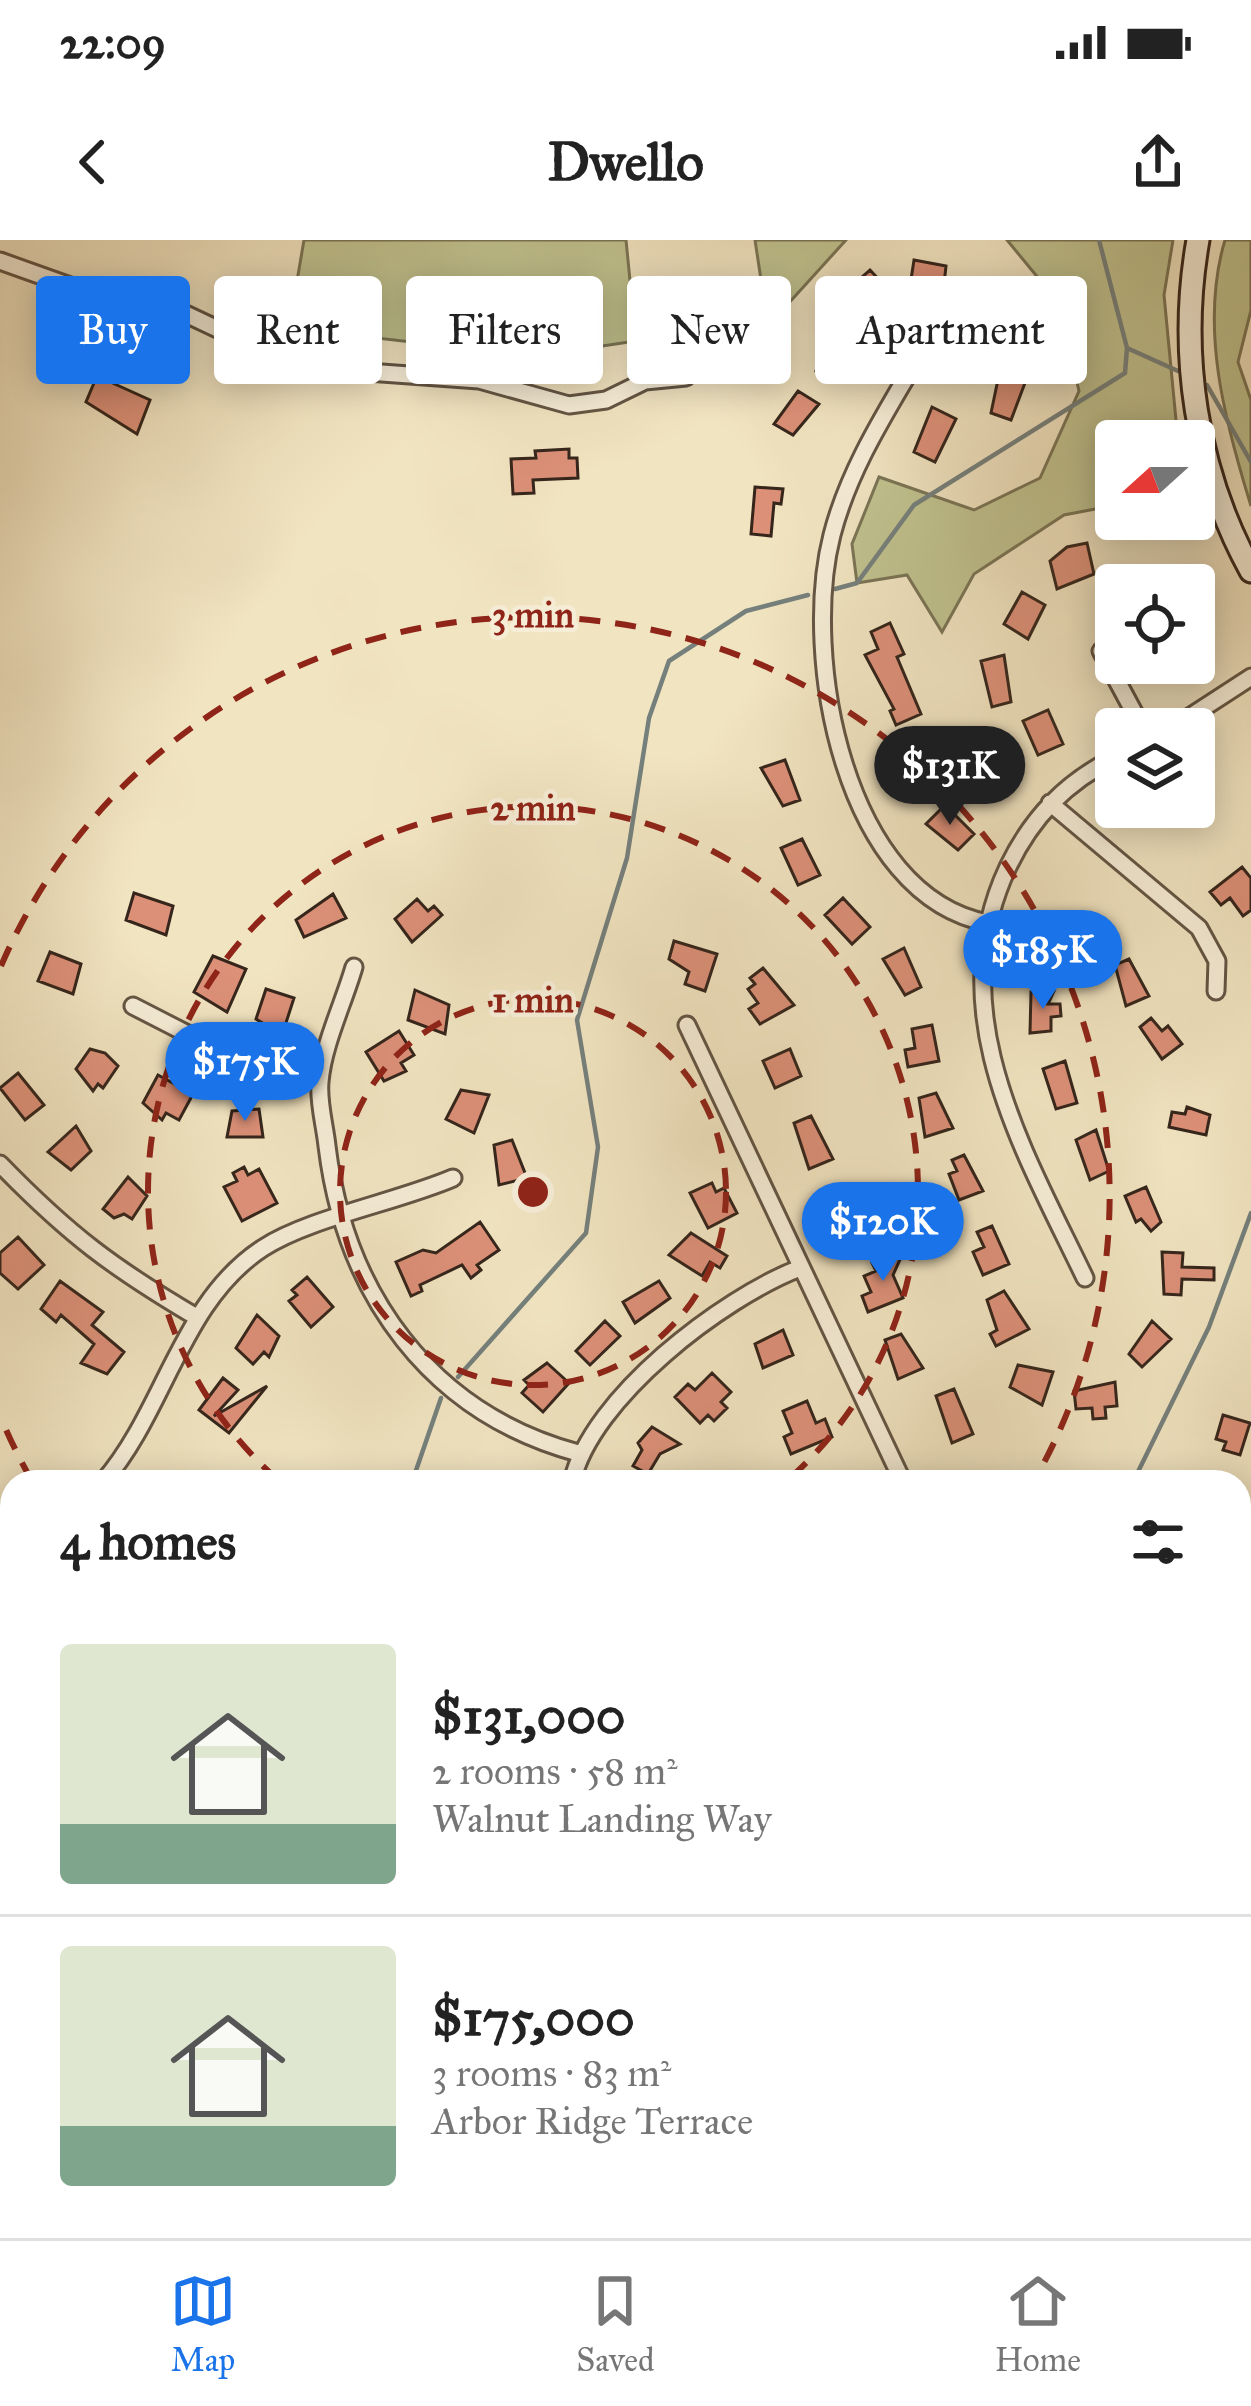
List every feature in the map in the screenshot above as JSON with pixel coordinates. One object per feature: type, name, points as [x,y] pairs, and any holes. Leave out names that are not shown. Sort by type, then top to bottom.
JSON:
[{"type":"street","points":[[1198,240],[1190,342],[1199,434],[1220,506],[1251,571]]},
{"type":"street","points":[[0,261],[115,302],[173,308],[298,367],[479,380],[569,405],[606,400],[639,384]]},
{"type":"street","points":[[903,384],[860,460],[832,534],[821,596],[823,673],[840,748],[861,800],[905,878],[950,913],[988,923]]},
{"type":"street","points":[[1203,708],[1251,677]]},
{"type":"street","points":[[1085,1278],[1014,1129],[993,1070],[982,985],[988,923],[1017,849],[1050,802],[1095,771]]},
{"type":"street","points":[[1050,802],[1199,928],[1216,961],[1216,991]]},
{"type":"street","points":[[355,967],[320,1081],[341,1219],[359,1275],[376,1304],[441,1382],[536,1442],[578,1453]]},
{"type":"street","points":[[133,1006],[250,1066],[320,1081]]},
{"type":"street","points":[[687,1025],[897,1470]]},
{"type":"street","points":[[0,1164],[65,1232],[110,1266],[198,1318]]},
{"type":"street","points":[[110,1470],[198,1318],[239,1266],[264,1247],[453,1178]]},
{"type":"street","points":[[574,1470],[578,1453],[654,1366],[768,1280],[800,1268]]},
{"type":"green space","points":[[304,240],[626,240],[627,342],[603,346],[603,276],[406,276],[406,341],[382,339],[382,276],[298,276]]},
{"type":"green space","points":[[755,240],[846,240],[791,301],[791,276],[760,276]]},
{"type":"green space","points":[[1007,240],[1173,240],[1164,295],[1176,420],[1095,420],[1095,509],[1064,515],[974,574],[942,632],[907,575],[857,583],[852,544],[879,477],[974,510],[1040,478],[1079,391],[1077,384],[1087,384],[1087,276],[1037,276]]},
{"type":"green space","points":[[1225,240],[1251,240],[1251,310],[1238,362],[1251,400],[1251,506],[1218,374],[1214,306]]},
{"type":"building","points":[[914,260],[946,266],[945,276],[912,276]]},
{"type":"building","points":[[94,384],[115,384],[150,400],[137,434],[86,402]]},
{"type":"building","points":[[997,384],[1025,384],[1011,420],[991,413]]},
{"type":"building","points":[[798,391],[819,404],[793,435],[774,424]]},
{"type":"building","points":[[932,407],[956,419],[935,462],[914,452]]},
{"type":"building","points":[[569,449],[569,458],[577,458],[578,478],[533,480],[534,493],[513,494],[511,459],[536,458],[535,451]]},
{"type":"building","points":[[755,487],[783,489],[781,504],[774,503],[771,536],[751,534]]},
{"type":"building","points":[[1087,543],[1094,574],[1057,589],[1050,561],[1067,547]]},
{"type":"building","points":[[1022,592],[1045,605],[1028,639],[1004,624]]},
{"type":"building","points":[[890,623],[904,654],[897,657],[921,714],[896,725],[890,711],[894,709],[865,655],[878,649],[871,632]]},
{"type":"building","points":[[1004,655],[1011,702],[992,707],[981,661]]},
{"type":"building","points":[[1048,710],[1063,744],[1038,755],[1023,721]]},
{"type":"building","points":[[931,739],[947,775],[922,787],[911,748]]},
{"type":"building","points":[[785,760],[800,800],[783,806],[761,768]]},
{"type":"building","points":[[945,805],[974,834],[958,850],[926,824]]},
{"type":"building","points":[[802,839],[820,875],[798,885],[781,848]]},
{"type":"building","points":[[1242,867],[1251,878],[1251,910],[1243,916],[1230,898],[1221,905],[1210,892]]},
{"type":"building","points":[[134,893],[173,906],[166,935],[126,920]]},
{"type":"building","points":[[333,894],[346,918],[304,937],[296,920]]},
{"type":"building","points":[[843,898],[870,927],[852,944],[825,915]]},
{"type":"building","points":[[417,899],[428,911],[434,906],[442,915],[412,942],[395,919]]},
{"type":"building","points":[[674,941],[717,954],[705,991],[685,984],[689,972],[669,959]]},
{"type":"building","points":[[904,948],[921,987],[905,995],[883,959]]},
{"type":"building","points":[[50,952],[81,964],[73,994],[38,981]]},
{"type":"building","points":[[213,956],[246,969],[227,1012],[194,992]]},
{"type":"building","points":[[1129,959],[1149,996],[1126,1006],[1115,965]]},
{"type":"building","points":[[763,968],[794,1005],[760,1024],[749,1009],[758,1003],[748,989],[755,984],[750,978]]},
{"type":"building","points":[[266,989],[294,998],[282,1035],[256,1019]]},
{"type":"building","points":[[415,990],[449,1005],[445,1034],[408,1020]]},
{"type":"building","points":[[1054,991],[1048,1004],[1060,1004],[1061,1016],[1051,1017],[1051,1031],[1030,1033],[1031,992]]},
{"type":"building","points":[[1151,1018],[1162,1031],[1168,1026],[1182,1044],[1162,1059],[1140,1027]]},
{"type":"building","points":[[932,1025],[939,1061],[908,1067],[905,1050],[915,1048],[912,1029]]},
{"type":"building","points":[[399,1031],[414,1055],[401,1063],[406,1071],[384,1081],[366,1052]]},
{"type":"building","points":[[90,1049],[105,1053],[118,1066],[103,1088],[98,1084],[93,1091],[76,1069]]},
{"type":"building","points":[[790,1049],[801,1076],[775,1088],[763,1061]]},
{"type":"building","points":[[1065,1061],[1077,1103],[1056,1109],[1043,1069]]},
{"type":"building","points":[[18,1073],[44,1105],[25,1120],[0,1088]]},
{"type":"building","points":[[158,1075],[193,1094],[179,1120],[166,1113],[162,1120],[143,1103]]},
{"type":"building","points":[[461,1090],[489,1095],[474,1133],[446,1119]]},
{"type":"building","points":[[936,1093],[953,1128],[925,1137],[919,1098]]},
{"type":"building","points":[[1187,1107],[1210,1115],[1206,1135],[1169,1127],[1172,1112],[1185,1114]]},
{"type":"building","points":[[259,1109],[263,1137],[227,1137],[232,1111]]},
{"type":"building","points":[[811,1116],[833,1159],[809,1169],[794,1123]]},
{"type":"building","points":[[76,1126],[91,1151],[71,1170],[48,1152]]},
{"type":"building","points":[[1096,1130],[1109,1171],[1090,1180],[1076,1140]]},
{"type":"building","points":[[512,1140],[527,1178],[499,1185],[494,1145]]},
{"type":"building","points":[[964,1155],[983,1191],[959,1200],[949,1174],[957,1171],[952,1160]]},
{"type":"building","points":[[244,1167],[248,1175],[259,1169],[277,1203],[242,1221],[224,1187],[237,1181],[233,1173]]},
{"type":"building","points":[[128,1177],[147,1196],[132,1219],[124,1214],[114,1218],[103,1209]]},
{"type":"building","points":[[712,1183],[716,1192],[724,1188],[737,1213],[708,1228],[690,1193]]},
{"type":"building","points":[[1146,1187],[1161,1222],[1151,1231],[1141,1219],[1136,1222],[1125,1196]]},
{"type":"building","points":[[846,1194],[864,1232],[834,1244],[826,1207]]},
{"type":"building","points":[[480,1222],[499,1250],[477,1265],[481,1270],[471,1278],[462,1265],[420,1285],[422,1291],[411,1296],[396,1262],[423,1250],[436,1253]]},
{"type":"building","points":[[992,1226],[1009,1264],[983,1275],[973,1252],[984,1247],[977,1232]]},
{"type":"building","points":[[691,1233],[727,1256],[720,1268],[710,1262],[702,1276],[669,1255]]},
{"type":"building","points":[[18,1237],[44,1265],[18,1289],[0,1273],[0,1253]]},
{"type":"building","points":[[1162,1252],[1183,1253],[1182,1267],[1214,1268],[1214,1280],[1182,1279],[1181,1295],[1164,1294]]},
{"type":"building","points":[[903,1253],[893,1275],[903,1298],[868,1312],[862,1296],[871,1292],[864,1276],[876,1271],[872,1263]]},
{"type":"building","points":[[307,1277],[333,1307],[311,1327],[289,1301],[297,1295],[292,1290]]},
{"type":"building","points":[[60,1281],[103,1312],[92,1325],[124,1352],[107,1374],[81,1363],[94,1344],[61,1315],[56,1322],[41,1309]]},
{"type":"building","points":[[659,1281],[670,1298],[635,1323],[623,1302]]},
{"type":"building","points":[[1004,1291],[1029,1329],[996,1346],[990,1334],[997,1330],[987,1300]]},
{"type":"building","points":[[257,1315],[279,1336],[269,1357],[264,1352],[253,1364],[236,1348]]},
{"type":"building","points":[[605,1321],[620,1336],[590,1365],[576,1351]]},
{"type":"building","points":[[1152,1321],[1171,1339],[1142,1367],[1129,1354]]},
{"type":"building","points":[[783,1330],[793,1355],[763,1368],[755,1344]]},
{"type":"building","points":[[901,1334],[923,1368],[898,1379],[885,1340]]},
{"type":"building","points":[[547,1363],[569,1383],[543,1412],[522,1393],[529,1385],[524,1380]]},
{"type":"building","points":[[1018,1365],[1053,1372],[1042,1405],[1010,1387]]},
{"type":"building","points":[[712,1373],[731,1392],[721,1402],[727,1408],[714,1421],[708,1415],[700,1423],[675,1397],[688,1384],[695,1390]]},
{"type":"building","points":[[223,1378],[238,1390],[214,1416],[267,1386],[229,1433],[199,1410]]},
{"type":"building","points":[[1115,1382],[1117,1406],[1105,1407],[1106,1418],[1093,1419],[1092,1408],[1076,1409],[1074,1391]]},
{"type":"building","points":[[954,1389],[973,1434],[952,1443],[936,1396]]},
{"type":"building","points":[[807,1401],[816,1423],[825,1419],[832,1437],[791,1454],[784,1437],[792,1433],[783,1411]]},
{"type":"building","points":[[1223,1415],[1250,1423],[1240,1455],[1223,1450],[1226,1442],[1216,1439]]},
{"type":"building","points":[[652,1427],[680,1444],[660,1454],[650,1470],[640,1470],[633,1466],[642,1450],[638,1443]]},
{"type":"waterway","points":[[1099,240],[1127,348],[1178,371]]},
{"type":"waterway","points":[[835,589],[857,583],[914,505],[1125,373],[1127,348]]},
{"type":"waterway","points":[[1207,385],[1251,462]]},
{"type":"waterway","points":[[458,1377],[586,1233],[598,1147],[577,1020],[627,858],[649,718],[669,661],[746,611],[808,595]]},
{"type":"waterway","points":[[1139,1470],[1209,1327],[1251,1213]]},
{"type":"waterway","points":[[416,1470],[441,1398]]}]
